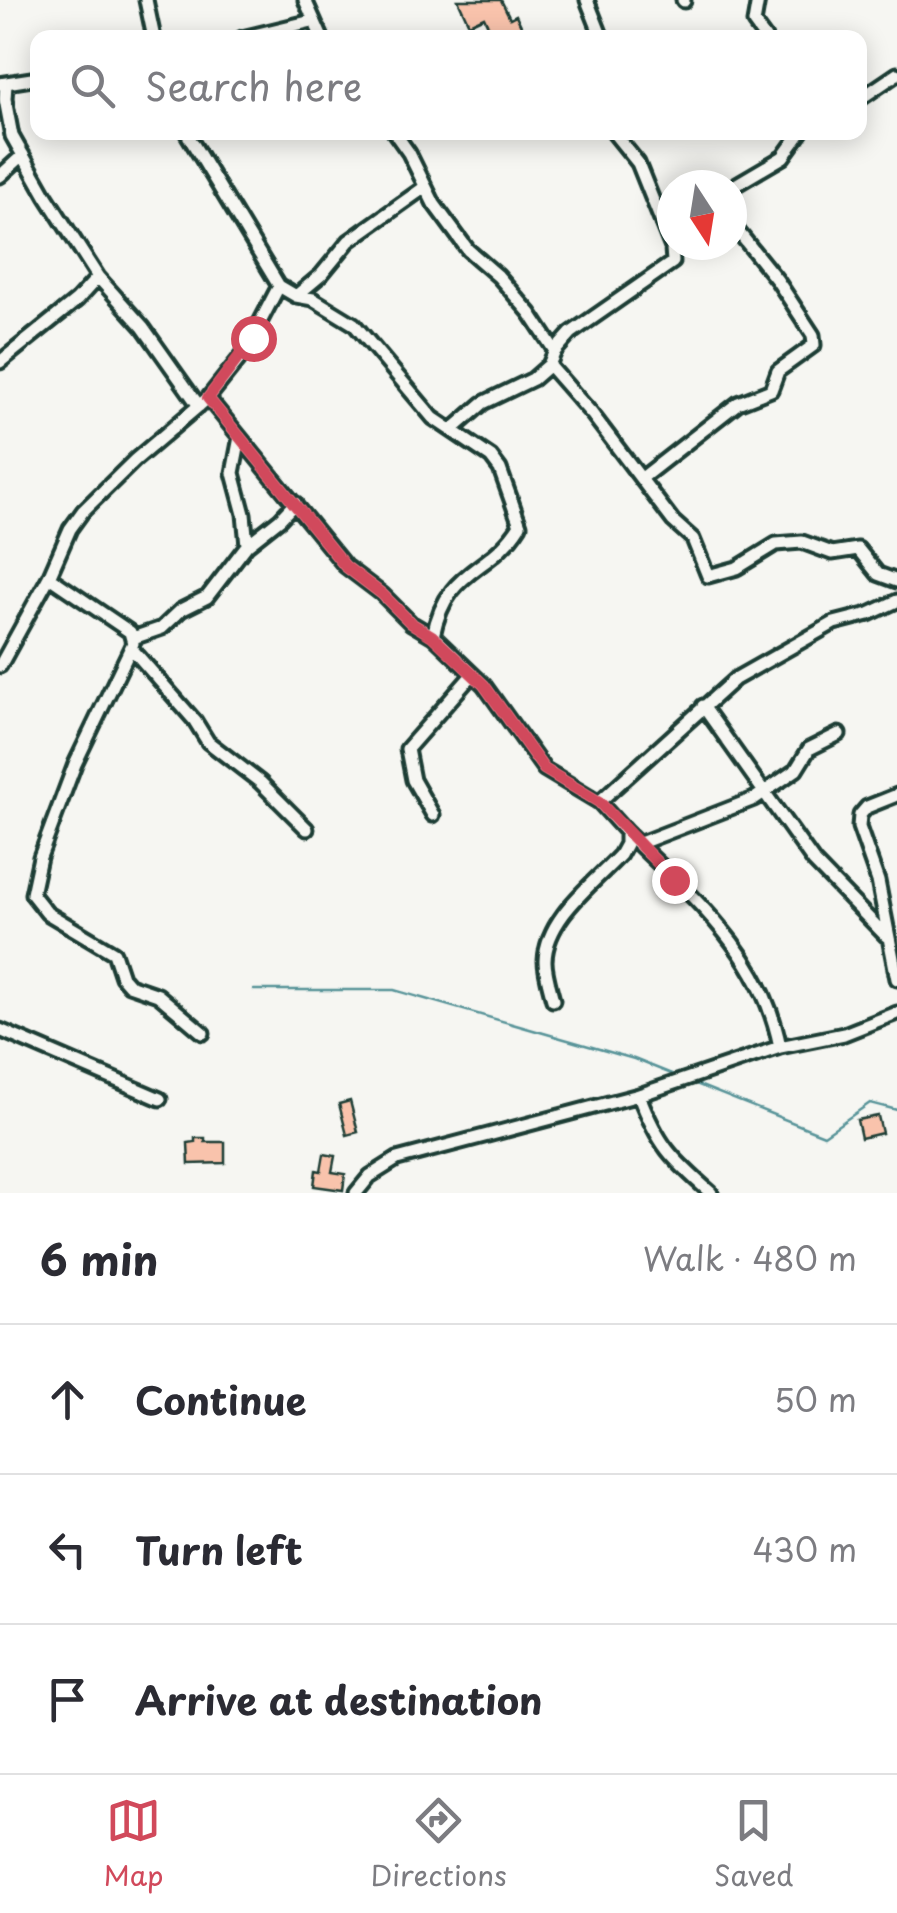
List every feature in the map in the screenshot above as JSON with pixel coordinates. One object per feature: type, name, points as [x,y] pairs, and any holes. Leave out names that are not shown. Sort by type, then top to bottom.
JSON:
[{"type":"street","points":[[146,0],[152,30]]},
{"type":"street","points":[[305,0],[317,30]]},
{"type":"street","points":[[587,0],[599,30]]},
{"type":"street","points":[[758,0],[754,23],[759,30]]},
{"type":"street","points":[[275,30],[312,21]]},
{"type":"street","points":[[867,94],[897,74]]},
{"type":"street","points":[[30,79],[3,84],[12,136],[98,277],[204,402],[240,437],[345,566],[411,623],[432,636],[484,685],[544,769],[599,802],[724,932],[752,967],[768,1002],[780,1048]]},
{"type":"street","points":[[191,140],[279,286],[296,296],[313,299],[354,324],[433,418],[483,450],[500,469],[520,525],[494,554],[452,588],[432,636]]},
{"type":"street","points":[[400,140],[424,187],[468,250],[498,276],[530,313],[555,351]]},
{"type":"street","points":[[452,430],[483,403],[533,379],[549,365],[571,333],[673,262],[672,248],[638,163],[619,140]]},
{"type":"street","points":[[747,178],[783,157],[795,140]]},
{"type":"street","points":[[0,176],[23,155]]},
{"type":"street","points":[[296,296],[321,274],[348,241],[424,187]]},
{"type":"street","points":[[642,478],[738,403],[771,390],[778,371],[812,348],[815,341],[777,280],[747,243]]},
{"type":"street","points":[[0,362],[77,300],[98,277]]},
{"type":"street","points":[[0,666],[83,511],[135,460],[204,402],[244,353],[279,286]]},
{"type":"street","points":[[549,365],[673,521],[693,539],[708,576],[737,568],[770,546],[802,542],[832,554],[858,549],[878,574],[897,581]]},
{"type":"street","points":[[240,437],[234,486],[244,514],[248,545]]},
{"type":"street","points":[[202,1033],[158,995],[130,985],[122,978],[114,953],[47,912],[32,894],[40,857],[75,764],[132,644],[162,628],[181,610],[208,597],[248,545],[294,503]]},
{"type":"street","points":[[50,577],[130,632],[132,644],[201,728],[208,742],[260,782],[307,829]]},
{"type":"street","points":[[599,802],[735,678],[834,623],[869,614],[897,601]]},
{"type":"street","points":[[433,815],[413,780],[407,749],[472,675]]},
{"type":"street","points":[[703,706],[814,862],[886,936]]},
{"type":"street","points":[[638,844],[762,794],[796,770],[809,749],[839,734]]},
{"type":"street","points":[[897,795],[862,810],[859,826],[878,882],[897,979]]},
{"type":"street","points":[[553,1000],[545,962],[551,933],[560,918],[620,855],[626,844],[626,832]]},
{"type":"street","points":[[356,1193],[370,1176],[398,1160],[639,1094],[780,1048],[844,1034],[897,1013]]},
{"type":"street","points":[[0,1030],[160,1099]]},
{"type":"street","points":[[639,1094],[666,1152],[711,1193]]},
{"type":"building","points":[[458,0],[501,0],[510,18],[516,15],[523,30],[490,30],[484,17],[469,24]]},
{"type":"building","points":[[350,1101],[358,1132],[347,1135],[339,1104]]},
{"type":"building","points":[[878,1116],[882,1133],[861,1138],[857,1120]]},
{"type":"building","points":[[195,1138],[225,1142],[225,1163],[189,1164],[188,1143],[195,1142]]},
{"type":"building","points":[[324,1154],[335,1156],[332,1172],[345,1174],[343,1190],[314,1186]]},
{"type":"waterway","points":[[254,990],[394,990],[634,1059],[674,1075]]},
{"type":"waterway","points":[[696,1084],[824,1135],[870,1103],[897,1110]]},
{"type":"route","points":[[253,338],[208,398],[345,566],[411,623],[432,636],[484,685],[544,769],[599,802],[674,880]]}]
